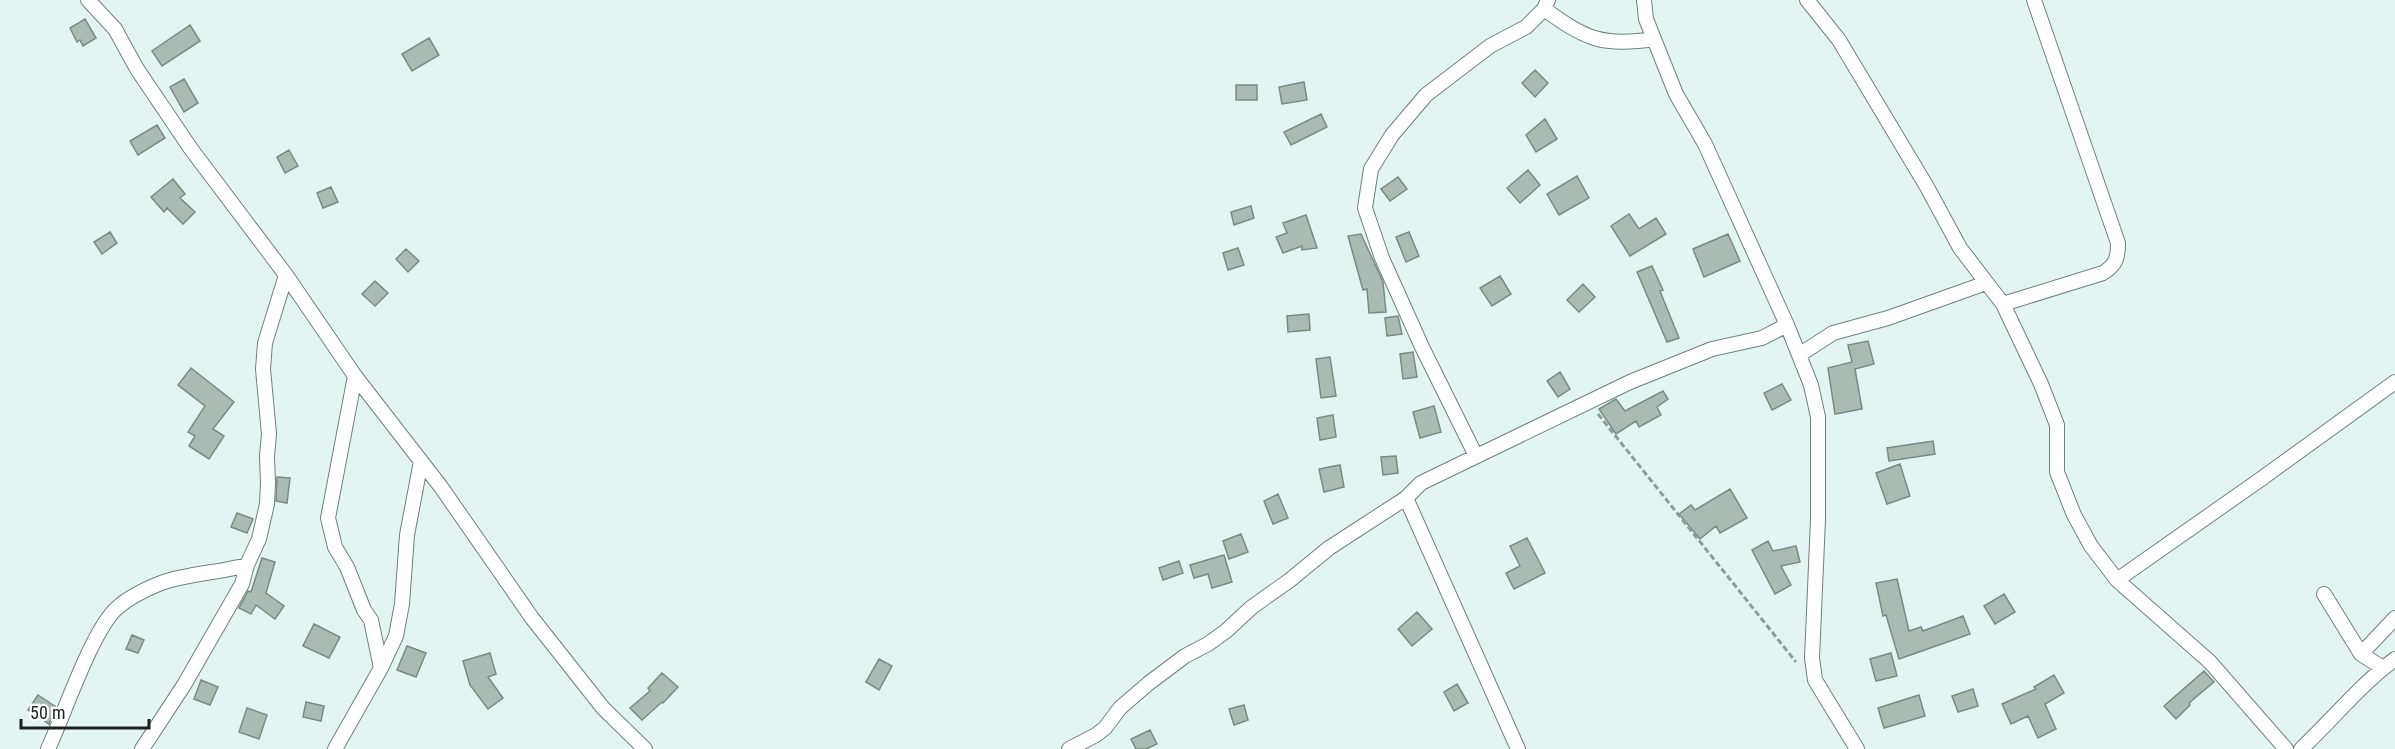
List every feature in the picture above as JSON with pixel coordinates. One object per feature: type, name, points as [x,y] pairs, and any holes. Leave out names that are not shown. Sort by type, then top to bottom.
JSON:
[{"type":"street","points":[[88,0],[115,29],[137,69],[191,149],[286,275],[355,376],[421,461],[505,581],[566,663],[603,708],[645,749]]},
{"type":"street","points":[[1644,0],[1646,19],[1676,94],[1705,144],[1811,385],[1818,417],[1818,519],[1812,658],[1815,680],[1857,749]]},
{"type":"street","points":[[1807,0],[1839,40],[1927,187],[1960,248],[2003,304],[2041,384],[2057,425],[2057,472],[2074,515],[2091,546],[2117,580],[2210,662],[2286,749]]},
{"type":"street","points":[[2003,304],[2103,273],[2114,267],[2118,256],[2118,243],[2034,0]]},
{"type":"street","points":[[1476,456],[1422,347],[1382,258],[1365,208],[1371,169],[1392,135],[1426,94],[1490,46],[1526,27],[1546,5],[1572,28],[1596,40],[1628,43],[1654,39]]},
{"type":"street","points":[[142,749],[184,685],[242,584],[247,565],[259,539],[267,504],[269,434],[263,369],[265,343],[286,275]]},
{"type":"street","points":[[1799,355],[1833,333],[1888,318],[1986,283]]},
{"type":"street","points":[[1069,749],[1105,728],[1120,708],[1149,683],[1185,656],[1226,631],[1252,607],[1329,548],[1407,498],[1420,483],[1589,404],[1630,382],[1712,349],[1762,338],[1786,325]]},
{"type":"street","points":[[355,376],[328,518],[335,547],[347,567],[364,610],[371,620],[381,668]]},
{"type":"street","points":[[2117,580],[2395,382]]},
{"type":"street","points":[[335,749],[381,668],[396,636],[402,604],[407,535],[421,461]]},
{"type":"street","points":[[1407,498],[1518,749]]},
{"type":"street","points":[[48,749],[104,623],[116,608],[136,595],[162,583],[247,565]]},
{"type":"street","points":[[2324,594],[2361,654],[2383,668]]},
{"type":"street","points":[[2361,654],[2395,618]]},
{"type":"street","points":[[2301,749],[2357,690],[2395,659]]},
{"type":"path","points":[[1589,404],[1799,665],[1815,680]]},
{"type":"building","points":[[85,19],[96,38],[83,46],[80,40],[77,42],[70,28]]},
{"type":"building","points":[[190,25],[200,41],[162,66],[152,51]]},
{"type":"building","points":[[429,38],[439,55],[412,71],[402,54]]},
{"type":"building","points":[[1535,70],[1548,83],[1535,97],[1522,83]]},
{"type":"building","points":[[184,79],[198,103],[184,112],[170,87]]},
{"type":"building","points":[[1304,82],[1307,100],[1282,104],[1279,87]]},
{"type":"building","points":[[1236,85],[1257,85],[1257,100],[1236,100]]},
{"type":"building","points":[[1321,114],[1327,127],[1291,145],[1284,132]]},
{"type":"building","points":[[1545,119],[1557,139],[1536,152],[1526,135]]},
{"type":"building","points":[[157,125],[165,138],[138,155],[130,141]]},
{"type":"building","points":[[289,150],[298,166],[285,173],[277,157]]},
{"type":"building","points":[[1528,170],[1540,185],[1520,203],[1507,188]]},
{"type":"building","points":[[1577,176],[1589,198],[1559,215],[1547,194]]},
{"type":"building","points":[[1398,177],[1407,189],[1390,201],[1381,189]]},
{"type":"building","points":[[173,179],[185,194],[180,198],[195,212],[183,224],[167,208],[164,212],[151,197]]},
{"type":"building","points":[[331,187],[338,202],[323,208],[317,193]]},
{"type":"building","points":[[1251,206],[1254,218],[1234,225],[1231,212]]},
{"type":"building","points":[[1629,214],[1639,229],[1656,218],[1666,234],[1630,256],[1611,226]]},
{"type":"building","points":[[1306,215],[1317,248],[1302,250],[1302,246],[1283,253],[1276,237],[1287,233],[1283,223]]},
{"type":"building","points":[[110,232],[117,243],[102,254],[94,242]]},
{"type":"building","points":[[1409,232],[1419,256],[1406,262],[1396,237]]},
{"type":"building","points":[[1361,234],[1383,282],[1386,312],[1369,313],[1367,289],[1363,290],[1348,236]]},
{"type":"building","points":[[1728,234],[1740,261],[1704,277],[1693,249]]},
{"type":"building","points":[[1238,248],[1244,265],[1228,270],[1223,253]]},
{"type":"building","points":[[406,249],[419,261],[408,272],[396,259]]},
{"type":"building","points":[[1652,266],[1663,290],[1660,291],[1679,338],[1667,342],[1637,272]]},
{"type":"building","points":[[1500,276],[1511,294],[1492,306],[1480,288]]},
{"type":"building","points":[[375,281],[388,293],[375,306],[362,294]]},
{"type":"building","points":[[1583,284],[1595,297],[1579,312],[1567,300]]},
{"type":"building","points":[[1309,314],[1310,330],[1288,332],[1287,316]]},
{"type":"building","points":[[1398,316],[1402,334],[1387,336],[1385,318]]},
{"type":"building","points":[[1868,341],[1874,364],[1855,369],[1862,409],[1835,414],[1828,368],[1852,362],[1848,345]]},
{"type":"building","points":[[1413,352],[1417,377],[1403,379],[1400,354]]},
{"type":"building","points":[[1330,357],[1336,396],[1321,398],[1316,359]]},
{"type":"building","points":[[191,368],[234,402],[213,429],[224,436],[209,459],[189,446],[195,436],[188,432],[205,406],[178,385]]},
{"type":"building","points":[[1560,372],[1570,389],[1558,397],[1547,381]]},
{"type":"building","points":[[1782,384],[1791,400],[1772,410],[1764,393]]},
{"type":"building","points":[[1663,391],[1668,399],[1657,407],[1661,415],[1639,427],[1636,421],[1616,434],[1599,409],[1616,399],[1625,411]]},
{"type":"building","points":[[1434,406],[1441,432],[1420,438],[1413,412]]},
{"type":"building","points":[[1333,415],[1336,437],[1320,440],[1317,418]]},
{"type":"building","points":[[1933,441],[1935,454],[1889,461],[1887,448]]},
{"type":"building","points":[[1396,456],[1398,473],[1383,475],[1381,457]]},
{"type":"building","points":[[1900,464],[1910,496],[1887,504],[1876,473]]},
{"type":"building","points":[[1340,465],[1344,487],[1324,492],[1319,469]]},
{"type":"building","points":[[277,477],[290,478],[287,503],[276,501]]},
{"type":"building","points":[[1730,489],[1747,518],[1720,533],[1716,526],[1700,539],[1679,514],[1691,505],[1695,510]]},
{"type":"building","points":[[1278,494],[1288,518],[1273,524],[1264,501]]},
{"type":"building","points":[[237,513],[253,519],[247,533],[231,527]]},
{"type":"building","points":[[1241,534],[1248,552],[1229,559],[1223,541]]},
{"type":"building","points":[[1527,538],[1545,573],[1514,589],[1506,573],[1520,566],[1510,546]]},
{"type":"building","points":[[1768,541],[1773,551],[1796,546],[1800,562],[1781,566],[1791,585],[1775,594],[1752,550]]},
{"type":"building","points":[[1224,555],[1232,582],[1212,588],[1208,574],[1194,578],[1190,565]]},
{"type":"building","points":[[262,558],[275,562],[266,593],[284,606],[275,619],[256,605],[251,614],[239,608],[248,591],[251,592]]},
{"type":"building","points":[[1179,561],[1183,573],[1163,580],[1159,568]]},
{"type":"building","points":[[1897,579],[1909,631],[1921,627],[1923,631],[1963,616],[1970,634],[1899,659],[1886,615],[1883,616],[1876,583]]},
{"type":"building","points":[[2004,594],[2015,612],[1995,624],[1984,606]]},
{"type":"building","points":[[1417,612],[1432,629],[1412,646],[1398,629]]},
{"type":"building","points":[[314,624],[340,637],[329,658],[303,646]]},
{"type":"building","points":[[132,635],[144,640],[138,653],[126,649]]},
{"type":"building","points":[[407,646],[426,653],[416,677],[397,670]]},
{"type":"building","points":[[490,653],[496,674],[488,677],[503,698],[488,709],[470,685],[463,661]]},
{"type":"building","points":[[1891,653],[1897,676],[1876,681],[1870,659]]},
{"type":"building","points":[[879,659],[892,666],[879,690],[866,682]]},
{"type":"building","points":[[2204,671],[2214,682],[2189,703],[2190,705],[2176,719],[2164,706]]},
{"type":"building","points":[[662,673],[678,687],[642,720],[630,708],[650,691],[648,688]]},
{"type":"building","points":[[2054,675],[2064,693],[2045,704],[2056,729],[2038,738],[2028,716],[2011,724],[2002,704],[2036,689],[2034,687]]},
{"type":"building","points":[[201,680],[218,687],[210,705],[194,699]]},
{"type":"building","points":[[1457,684],[1468,703],[1454,711],[1444,692]]},
{"type":"building","points":[[1973,689],[1978,706],[1958,712],[1952,696]]},
{"type":"building","points":[[38,695],[56,707],[49,724],[28,710]]},
{"type":"building","points":[[1919,695],[1925,716],[1884,728],[1878,708]]},
{"type":"building","points":[[306,702],[324,706],[321,721],[303,717]]},
{"type":"building","points":[[1244,705],[1248,720],[1234,725],[1229,709]]},
{"type":"building","points":[[247,708],[267,715],[259,739],[239,732]]},
{"type":"building","points":[[1150,730],[1157,744],[1146,749],[1136,749],[1131,739]]}]
